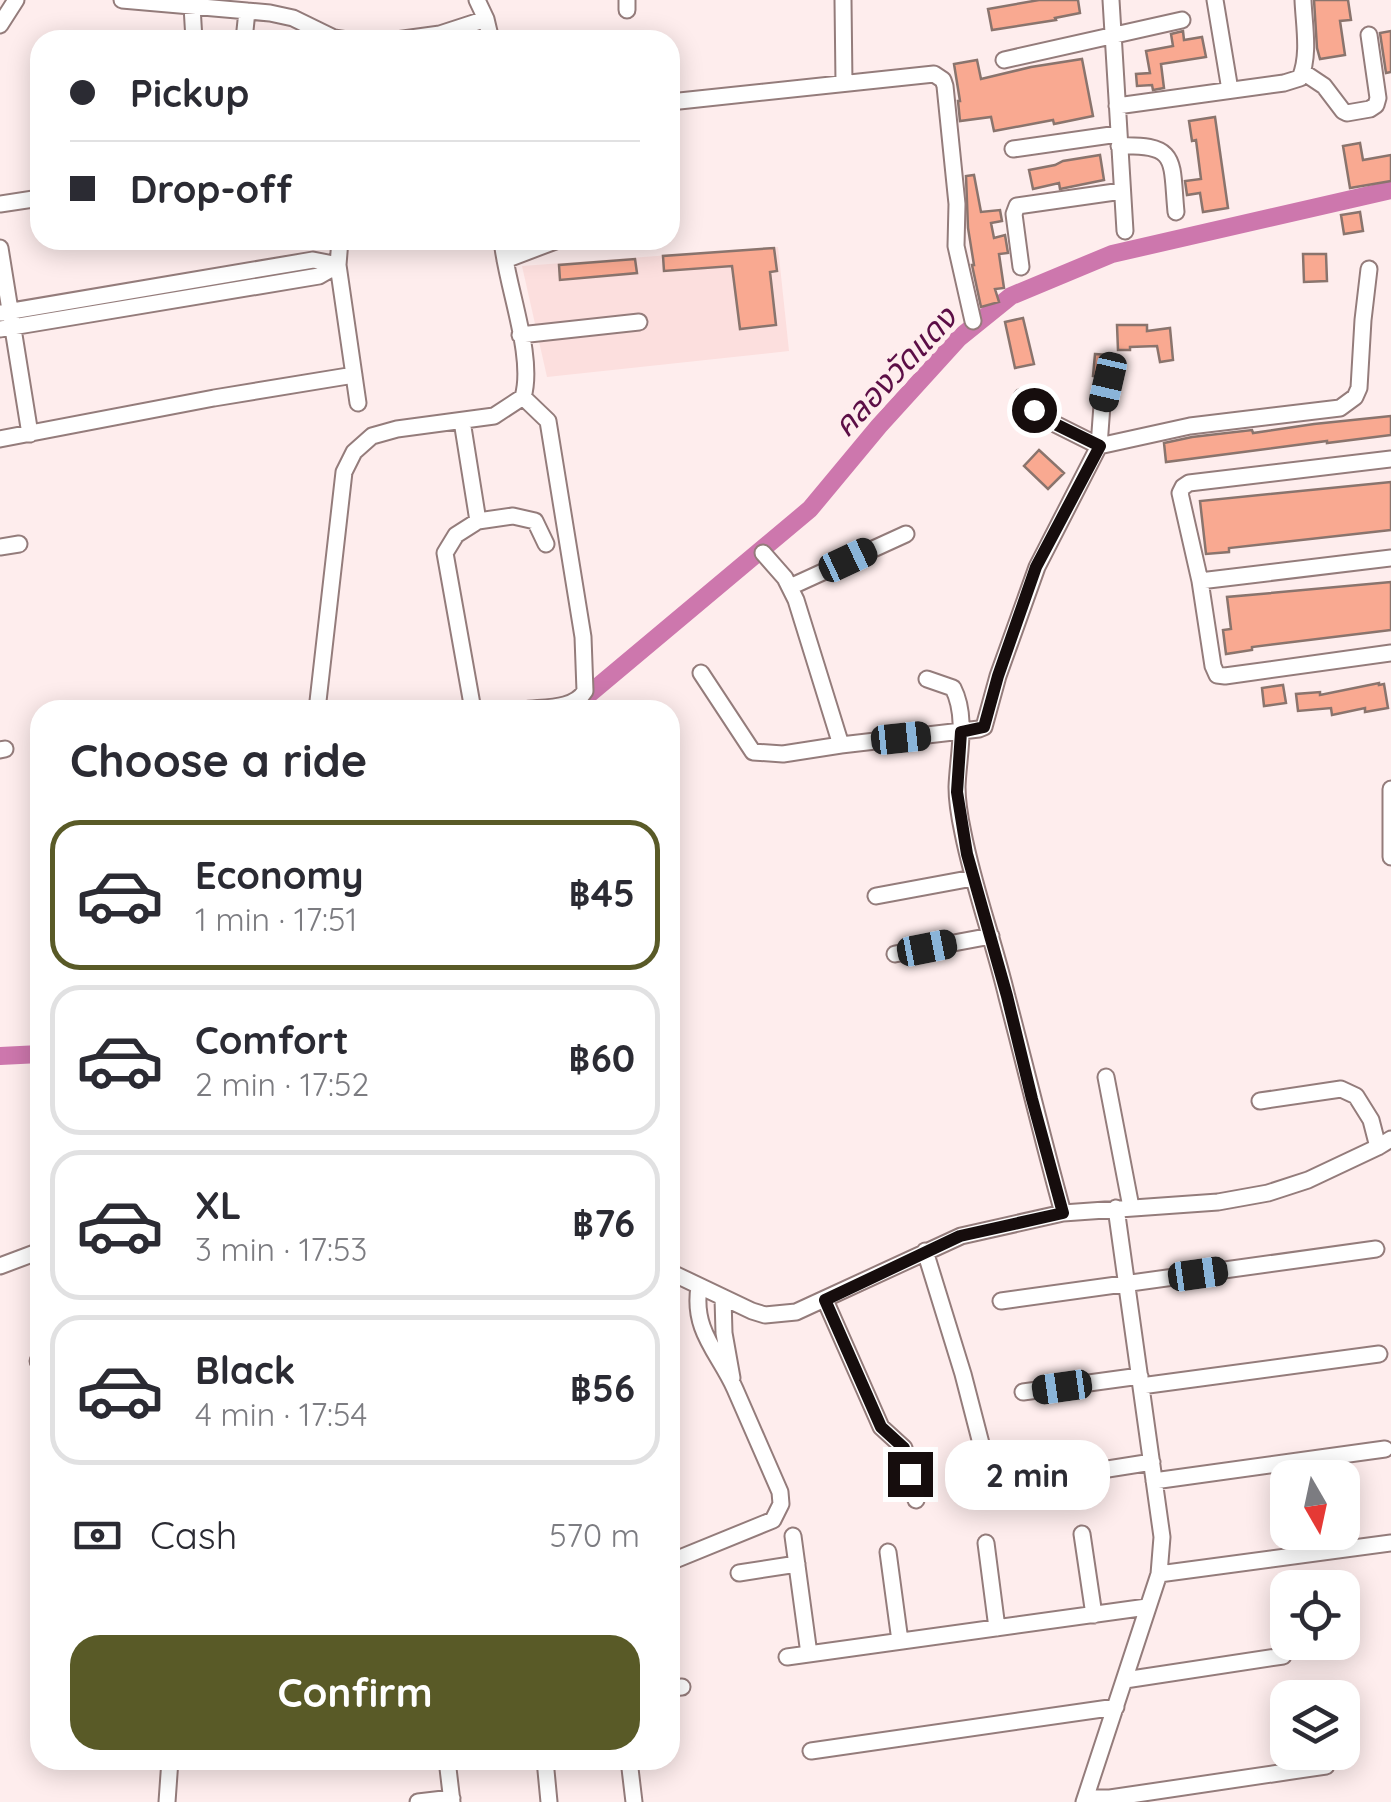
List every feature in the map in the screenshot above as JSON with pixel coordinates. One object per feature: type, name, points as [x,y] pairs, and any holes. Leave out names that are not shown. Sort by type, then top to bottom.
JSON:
[{"type":"street","points":[[0,24],[16,0]]},
{"type":"street","points":[[122,0],[192,6],[218,4],[293,18],[319,30]]},
{"type":"street","points":[[477,0],[489,30]]},
{"type":"street","points":[[843,0],[844,84]]},
{"type":"street","points":[[1111,0],[1125,231]]},
{"type":"street","points":[[1215,0],[1230,90]]},
{"type":"street","points":[[1117,106],[1300,78],[1305,54],[1303,0]]},
{"type":"street","points":[[192,6],[193,30]]},
{"type":"street","points":[[245,30],[247,11]]},
{"type":"street","points":[[452,30],[486,19]]},
{"type":"street","points":[[1004,60],[1182,20]]},
{"type":"street","points":[[1303,72],[1330,93],[1342,111],[1370,110],[1378,98],[1369,36]]},
{"type":"street","points":[[680,101],[934,74],[942,80],[957,204],[956,246],[973,321]]},
{"type":"street","points":[[1013,150],[1118,140],[1160,149],[1172,170],[1176,212]]},
{"type":"street","points":[[1021,267],[1014,214],[1017,206],[1122,191]]},
{"type":"street","points":[[0,204],[30,200]]},
{"type":"street","points":[[0,248],[6,320],[30,434]]},
{"type":"street","points":[[339,250],[338,265],[358,403]]},
{"type":"street","points":[[318,700],[344,472],[354,452],[372,436],[494,416],[523,398],[527,383],[504,250]]},
{"type":"street","points":[[505,260],[532,250]]},
{"type":"street","points":[[6,320],[313,260],[338,265]]},
{"type":"street","points":[[1022,398],[1043,418],[1100,446],[1190,426],[1325,411],[1348,404],[1359,388],[1370,270]]},
{"type":"street","points":[[520,335],[639,322]]},
{"type":"street","points":[[0,439],[354,375]]},
{"type":"street","points":[[701,673],[753,752],[783,754],[984,727],[1036,567],[1100,446],[1102,404],[1108,382]]},
{"type":"street","points":[[523,398],[548,421],[583,638],[586,692],[579,700]]},
{"type":"street","points":[[462,422],[478,520]]},
{"type":"street","points":[[1391,459],[1189,483],[1180,493],[1217,675],[1391,653]]},
{"type":"street","points":[[471,700],[445,553],[456,535],[478,520],[513,516],[535,521],[546,544]]},
{"type":"street","points":[[790,587],[906,534]]},
{"type":"street","points":[[0,547],[18,544]]},
{"type":"street","points":[[763,553],[790,587],[841,744]]},
{"type":"street","points":[[1200,581],[1391,558]]},
{"type":"street","points":[[927,680],[956,692],[961,732],[957,792],[962,828],[1063,1213]]},
{"type":"street","points":[[1391,789],[1391,858]]},
{"type":"street","points":[[876,896],[973,878]]},
{"type":"street","points":[[895,954],[991,936]]},
{"type":"street","points":[[1106,1077],[1124,1207],[1127,1284],[1162,1538],[1159,1574],[1085,1800],[1299,1770]]},
{"type":"street","points":[[680,1277],[765,1315],[796,1312],[960,1236],[1063,1213],[1218,1202],[1268,1193],[1308,1180],[1387,1144],[1356,1096],[1340,1090],[1260,1101]]},
{"type":"street","points":[[1000,1301],[1376,1250]]},
{"type":"street","points":[[924,1251],[963,1374],[992,1486]]},
{"type":"street","points":[[0,1266],[30,1254]]},
{"type":"street","points":[[680,1558],[773,1520],[781,1504],[780,1492],[732,1383],[713,1354],[696,1307],[699,1287]]},
{"type":"street","points":[[723,1298],[732,1383]]},
{"type":"street","points":[[825,1300],[881,1427],[904,1448],[916,1500]]},
{"type":"street","points":[[1024,1392],[1379,1354]]},
{"type":"street","points":[[1154,1481],[1385,1449]]},
{"type":"street","points":[[1050,1478],[1152,1462]]},
{"type":"street","points":[[1082,1534],[1094,1614]]},
{"type":"street","points":[[793,1536],[809,1654]]},
{"type":"street","points":[[986,1543],[998,1628]]},
{"type":"street","points":[[1159,1574],[1391,1544]]},
{"type":"street","points":[[888,1552],[900,1642]]},
{"type":"street","points":[[739,1573],[797,1564]]},
{"type":"street","points":[[787,1657],[1147,1607]]},
{"type":"street","points":[[1126,1680],[1270,1658]]},
{"type":"street","points":[[812,1751],[1116,1708]]},
{"type":"street","points":[[167,1802],[169,1770]]},
{"type":"street","points":[[418,1802],[452,1800],[448,1770]]},
{"type":"street","points":[[546,1770],[549,1802]]},
{"type":"street","points":[[630,1770],[634,1802]]},
{"type":"shaded area","points":[[778,247],[789,351],[547,377],[522,266]]},
{"type":"building","points":[[1039,0],[1078,0],[1080,13],[992,30],[988,9]]},
{"type":"building","points":[[1314,0],[1348,0],[1351,20],[1340,21],[1345,55],[1320,59]]},
{"type":"building","points":[[1183,31],[1184,40],[1202,37],[1206,57],[1161,64],[1164,88],[1137,86],[1136,74],[1150,73],[1146,51],[1173,46],[1171,34]]},
{"type":"building","points":[[1391,31],[1391,72],[1386,73],[1380,33]]},
{"type":"building","points":[[1082,59],[1093,116],[994,131],[991,117],[960,121],[954,64],[977,60],[981,79]]},
{"type":"building","points":[[1215,117],[1228,208],[1203,212],[1200,193],[1187,195],[1185,181],[1201,179],[1196,140],[1192,141],[1189,121]]},
{"type":"building","points":[[1360,143],[1363,160],[1391,155],[1391,181],[1350,188],[1343,146]]},
{"type":"building","points":[[1100,155],[1104,180],[1060,189],[1059,183],[1033,189],[1029,170]]},
{"type":"building","points":[[974,175],[981,212],[1000,210],[1002,221],[991,223],[994,238],[1005,235],[1008,253],[999,254],[1004,288],[995,289],[999,302],[981,307],[968,228],[966,176]]},
{"type":"building","points":[[1360,212],[1363,231],[1344,234],[1341,215]]},
{"type":"building","points":[[774,248],[777,271],[770,272],[776,325],[740,329],[732,266],[664,271],[663,256]]},
{"type":"building","points":[[1303,254],[1326,254],[1327,281],[1304,282]]},
{"type":"building","points":[[635,259],[637,273],[560,280],[559,265]]},
{"type":"building","points":[[1023,318],[1034,364],[1015,368],[1005,322]]},
{"type":"building","points":[[1117,325],[1147,325],[1147,331],[1170,328],[1173,360],[1160,362],[1157,346],[1118,350]]},
{"type":"building","points":[[1095,354],[1108,355],[1107,371],[1098,377],[1093,376]]},
{"type":"building","points":[[1391,416],[1391,435],[1166,462],[1164,443],[1192,437]]},
{"type":"building","points":[[1039,450],[1064,473],[1048,489],[1024,466]]},
{"type":"building","points":[[1391,482],[1391,530],[1206,554],[1200,501]]},
{"type":"building","points":[[1391,582],[1391,630],[1252,647],[1226,654],[1223,630],[1231,629],[1227,597]]},
{"type":"building","points":[[1384,684],[1388,708],[1332,715],[1331,708],[1298,711],[1296,694],[1320,695]]},
{"type":"building","points":[[1283,685],[1286,703],[1264,706],[1262,688]]},
{"type":"waterway","name":"คลองวัดแดง","points":[[582,700],[810,509],[959,338],[1011,296],[1112,254],[1391,190]]},
{"type":"waterway","name":"คลองวัดแดง","points":[[0,1056],[30,1054]]},
{"type":"route","points":[[910,1474],[904,1448],[881,1427],[825,1300],[960,1236],[1063,1213],[973,878],[957,792],[961,732],[984,727],[1036,567],[1100,446],[1034,410]]}]
